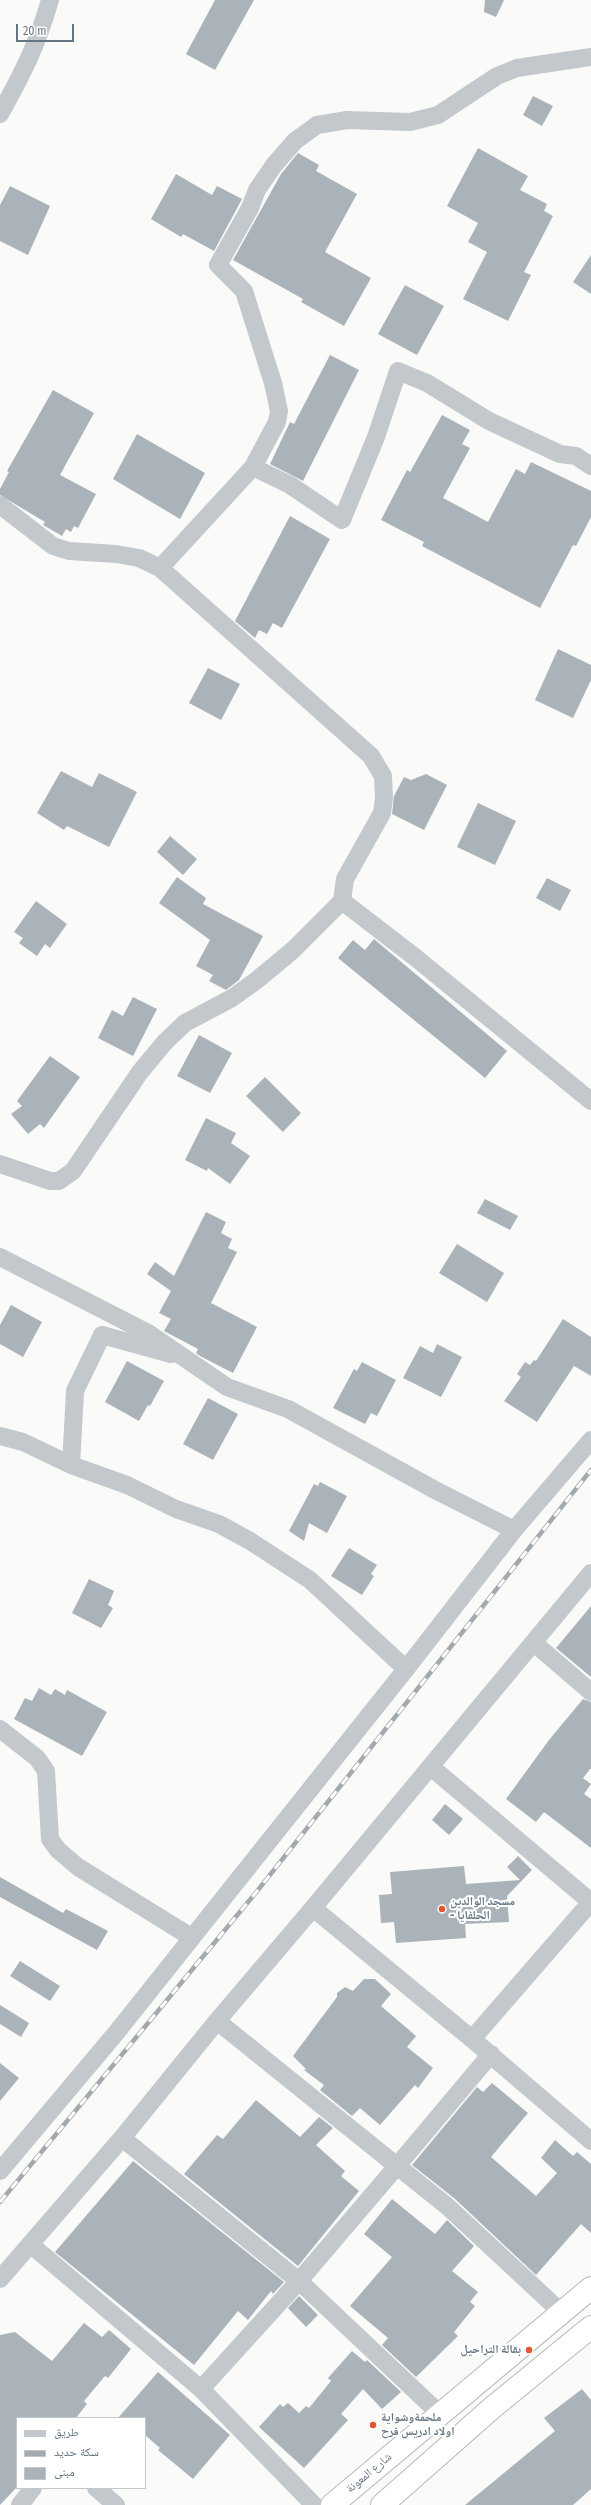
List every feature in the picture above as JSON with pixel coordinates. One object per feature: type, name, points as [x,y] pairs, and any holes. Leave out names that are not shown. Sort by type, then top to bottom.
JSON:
[{"type":"highway","name":"شارع المعونة","points":[[332,2505],[591,2288]]},
{"type":"highway","points":[[382,2505],[492,2408],[591,2327]]},
{"type":"street","points":[[0,114],[24,72],[39,39],[50,0]]},
{"type":"street","points":[[160,568],[253,466],[277,422],[279,411],[273,383],[244,291],[218,265],[250,208],[257,190],[274,165],[295,141],[317,126],[347,120],[410,122],[438,115],[497,76],[518,68],[591,57]]},
{"type":"street","points":[[253,466],[290,485],[342,520],[376,437],[398,371],[427,383],[489,421],[560,454],[576,456],[591,466]]},
{"type":"street","points":[[0,506],[53,546],[68,551],[116,554],[140,558],[160,568],[371,756],[383,776],[384,798],[382,813],[345,879],[342,901],[293,950],[258,980],[232,998],[185,1023],[165,1042],[140,1072],[72,1170],[59,1181],[50,1181],[0,1164]]},
{"type":"street","points":[[342,901],[416,958],[591,1102]]},
{"type":"street","points":[[0,1257],[148,1333],[227,1386],[288,1409],[435,1490],[514,1530]]},
{"type":"street","points":[[71,1465],[75,1391],[102,1335],[187,1358]]},
{"type":"street","points":[[0,1436],[23,1442],[71,1465],[127,1485],[176,1509],[219,1524],[250,1540],[310,1580],[406,1669]]},
{"type":"street","points":[[0,2171],[116,2033],[406,1669],[514,1530],[591,1440]]},
{"type":"street","points":[[0,2280],[122,2138],[217,2021],[314,1908],[591,1573]]},
{"type":"street","points":[[534,1643],[591,1692]]},
{"type":"street","points":[[0,1729],[37,1758],[46,1771],[50,1838],[58,1850],[78,1867],[191,1937]]},
{"type":"street","points":[[430,1767],[591,1902],[472,2039]]},
{"type":"street","points":[[314,1908],[491,2054],[591,2141]]},
{"type":"street","points":[[217,2021],[444,2203],[561,2312]]},
{"type":"street","points":[[201,2389],[299,2281],[491,2054]]},
{"type":"street","points":[[122,2138],[299,2281],[440,2414]]},
{"type":"street","points":[[30,2244],[201,2389],[314,2505]]},
{"type":"street","points":[[20,2505],[32,2489]]},
{"type":"street","points":[[97,2489],[116,2505]]},
{"type":"building","points":[[215,0],[254,0],[215,70],[186,54]]},
{"type":"building","points":[[485,0],[504,0],[496,17],[484,12]]},
{"type":"building","points":[[533,96],[553,106],[542,126],[523,115]]},
{"type":"building","points":[[478,148],[528,176],[520,190],[547,204],[544,211],[553,216],[524,272],[531,275],[508,321],[463,299],[487,252],[468,242],[478,223],[447,206]]},
{"type":"building","points":[[298,153],[319,165],[316,171],[357,194],[325,252],[371,278],[344,326],[301,302],[303,299],[233,260],[281,174]]},
{"type":"building","points":[[176,174],[212,195],[217,186],[242,199],[214,251],[183,234],[181,237],[151,219]]},
{"type":"building","points":[[10,186],[50,206],[28,255],[0,241],[0,205]]},
{"type":"building","points":[[591,255],[591,294],[573,282]]},
{"type":"building","points":[[405,285],[444,306],[417,355],[378,334]]},
{"type":"building","points":[[330,355],[359,370],[303,481],[270,464],[290,422],[294,424]]},
{"type":"building","points":[[53,390],[94,413],[60,475],[96,494],[78,528],[74,526],[71,532],[66,529],[62,536],[43,525],[45,522],[0,495],[0,489],[9,472],[7,471]]},
{"type":"building","points":[[442,415],[470,430],[462,444],[470,448],[443,498],[488,522],[516,469],[525,474],[531,462],[591,491],[591,517],[576,546],[573,545],[540,608],[422,546],[424,542],[381,520],[407,470],[410,472]]},
{"type":"building","points":[[137,434],[205,473],[180,519],[113,479]]},
{"type":"building","points":[[290,516],[330,539],[282,628],[273,623],[267,634],[259,630],[255,638],[235,621]]},
{"type":"building","points":[[558,649],[591,665],[591,680],[573,718],[535,700]]},
{"type":"building","points":[[208,668],[240,684],[221,720],[189,703]]},
{"type":"building","points":[[61,771],[92,787],[99,773],[137,792],[109,847],[67,826],[64,830],[37,813]]},
{"type":"building","points":[[426,774],[447,785],[424,830],[392,814],[394,796],[404,777],[411,780]]},
{"type":"building","points":[[478,803],[516,821],[495,865],[457,847]]},
{"type":"building","points":[[170,836],[197,859],[183,875],[157,852]]},
{"type":"building","points":[[177,877],[206,898],[203,904],[263,936],[239,980],[226,990],[209,981],[213,975],[196,966],[210,940],[159,903]]},
{"type":"building","points":[[547,878],[571,890],[560,911],[536,898]]},
{"type":"building","points":[[36,901],[67,924],[50,948],[45,944],[37,956],[19,943],[23,938],[14,932]]},
{"type":"building","points":[[374,939],[507,1051],[485,1078],[338,958],[353,940],[365,950]]},
{"type":"building","points":[[133,997],[157,1009],[133,1056],[98,1038],[112,1010],[123,1016]]},
{"type":"building","points":[[199,1035],[232,1053],[210,1093],[177,1076]]},
{"type":"building","points":[[50,1056],[80,1077],[44,1128],[40,1124],[28,1134],[11,1114],[22,1106],[17,1101]]},
{"type":"building","points":[[265,1077],[301,1113],[283,1132],[246,1096]]},
{"type":"building","points":[[206,1118],[236,1133],[231,1143],[250,1156],[230,1184],[208,1168],[207,1171],[185,1160]]},
{"type":"building","points":[[485,1199],[518,1216],[510,1230],[477,1213]]},
{"type":"building","points":[[206,1212],[226,1222],[221,1233],[232,1239],[228,1248],[237,1252],[211,1303],[257,1327],[233,1373],[200,1356],[196,1353],[198,1349],[164,1331],[171,1319],[159,1313],[171,1291],[147,1274],[155,1262],[174,1276]]},
{"type":"building","points":[[457,1244],[504,1273],[487,1302],[439,1273]]},
{"type":"building","points":[[11,1305],[42,1322],[23,1357],[0,1344],[0,1325]]},
{"type":"building","points":[[563,1319],[591,1337],[591,1376],[574,1366],[537,1422],[504,1401],[521,1377],[517,1374],[525,1362],[530,1365],[534,1360],[536,1361]]},
{"type":"building","points":[[437,1344],[462,1357],[441,1397],[403,1378],[420,1346],[433,1353]]},
{"type":"building","points":[[127,1361],[164,1381],[150,1406],[148,1405],[139,1421],[105,1402]]},
{"type":"building","points":[[362,1362],[396,1380],[377,1416],[371,1413],[365,1424],[333,1408],[354,1369],[357,1371]]},
{"type":"building","points":[[208,1398],[238,1414],[213,1460],[183,1444]]},
{"type":"building","points":[[320,1482],[347,1496],[327,1533],[309,1523],[304,1541],[289,1531],[314,1484],[318,1486]]},
{"type":"building","points":[[349,1548],[377,1565],[371,1574],[374,1576],[362,1595],[331,1576]]},
{"type":"building","points":[[89,1579],[114,1591],[108,1605],[113,1608],[101,1628],[72,1613]]},
{"type":"building","points":[[591,1606],[591,1677],[556,1648]]},
{"type":"building","points":[[39,1688],[51,1695],[55,1689],[65,1695],[67,1690],[107,1712],[82,1756],[14,1719],[25,1698],[32,1701]]},
{"type":"building","points":[[583,1699],[591,1702],[591,1768],[583,1778],[591,1784],[584,1794],[591,1799],[591,1848],[544,1812],[536,1822],[506,1799],[549,1740]]},
{"type":"building","points":[[445,1804],[463,1819],[449,1835],[432,1820]]},
{"type":"building","points":[[518,1856],[532,1870],[507,1896],[509,1922],[465,1924],[466,1938],[396,1943],[394,1922],[381,1923],[379,1895],[392,1894],[390,1872],[464,1866],[466,1884],[520,1880],[507,1867]]},
{"type":"building","points":[[0,1877],[63,1913],[66,1909],[108,1931],[97,1950],[0,1897]]},
{"type":"building","points":[[20,1961],[60,1986],[50,2001],[10,1976]]},
{"type":"building","points":[[364,1979],[375,1979],[391,1994],[381,2006],[416,2036],[407,2047],[433,2068],[418,2088],[415,2085],[380,2125],[360,2108],[352,2116],[320,2090],[324,2085],[304,2070],[306,2069],[293,2056],[337,1997],[337,1993],[345,1987],[353,1991]]},
{"type":"building","points":[[0,2005],[29,2023],[21,2037],[0,2024]]},
{"type":"building","points":[[0,2063],[19,2078],[0,2101]]},
{"type":"building","points":[[492,2083],[528,2113],[491,2157],[536,2196],[557,2173],[541,2158],[555,2140],[573,2156],[577,2152],[591,2164],[591,2233],[581,2224],[536,2275],[454,2198],[412,2165],[477,2087],[483,2092]]},
{"type":"building","points":[[256,2100],[300,2137],[319,2117],[333,2128],[316,2145],[345,2171],[341,2176],[359,2191],[298,2266],[184,2174],[217,2135],[223,2139]]},
{"type":"building","points":[[133,2161],[284,2282],[273,2294],[271,2291],[248,2320],[238,2311],[194,2365],[55,2252]]},
{"type":"building","points":[[392,2199],[435,2234],[447,2220],[474,2246],[452,2271],[478,2292],[470,2302],[475,2306],[454,2332],[458,2336],[416,2377],[382,2345],[388,2338],[350,2306],[392,2257],[364,2234]]},
{"type":"building","points":[[299,2296],[318,2315],[306,2327],[288,2308]]},
{"type":"building","points":[[84,2323],[102,2337],[109,2330],[131,2349],[108,2378],[105,2376],[84,2401],[87,2404],[77,2417],[16,2417],[16,2488],[0,2505],[0,2335],[15,2332],[52,2361]]},
{"type":"building","points":[[352,2351],[365,2362],[367,2360],[401,2392],[382,2409],[363,2389],[341,2414],[348,2420],[304,2468],[259,2427],[280,2404],[283,2407],[288,2403],[299,2413],[306,2406],[309,2408],[331,2381],[328,2378]]},
{"type":"building","points":[[158,2372],[230,2435],[193,2479],[158,2450],[160,2448],[146,2436],[146,2417],[119,2417]]},
{"type":"building","points":[[582,2389],[591,2400],[591,2489],[573,2505],[465,2505],[555,2431],[544,2418]]},
{"type":"railway","points":[[0,2202],[258,1890],[591,1470]]},
{"type":"place","name":"مسجد الوالدين - الحلفايا","points":[[442,1909]]},
{"type":"place","name":"بقالة التراحيل","points":[[529,2350]]},
{"type":"place","name":"ملحمةوشواية اولاد ادريس فرح","points":[[373,2425]]}]
